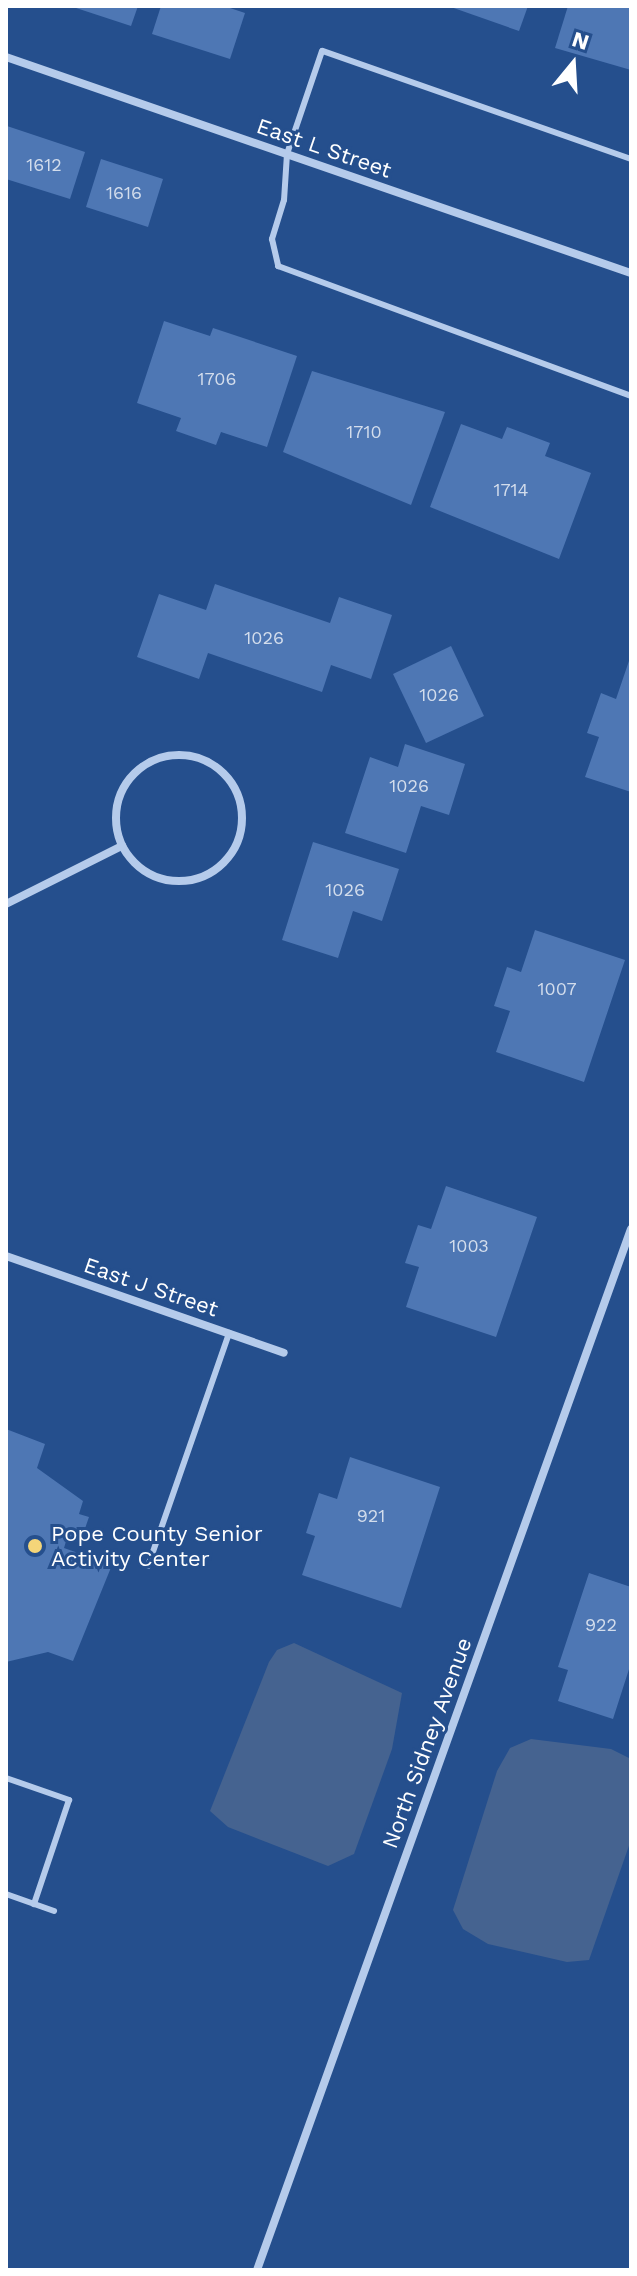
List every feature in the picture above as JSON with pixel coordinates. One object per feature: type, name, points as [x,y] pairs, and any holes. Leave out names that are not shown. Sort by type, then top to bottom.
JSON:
[{"type":"street","name":"East L Street","points":[[6,57],[631,273]]},
{"type":"street","points":[[175,755],[199,758],[236,790],[243,814],[239,839],[227,860],[207,875],[159,879],[122,846],[115,823],[118,798],[131,776],[150,761],[175,755]]},
{"type":"street","points":[[6,904],[122,846]]},
{"type":"street","name":"North Sidney Avenue","points":[[257,2270],[631,1229]]},
{"type":"street","name":"East J Street","points":[[6,1256],[284,1353]]},
{"type":"lane","points":[[631,159],[322,51],[287,154],[284,200],[272,239],[278,266],[631,396]]},
{"type":"lane","points":[[148,1566],[229,1333]]},
{"type":"lane","points":[[6,1778],[69,1800],[34,1904]]},
{"type":"lane","points":[[6,1894],[54,1911]]},
{"type":"water","points":[[294,1643],[402,1693],[392,1749],[354,1854],[328,1866],[228,1827],[210,1811],[269,1662],[277,1650]]},
{"type":"water","points":[[531,1739],[611,1749],[631,1759],[631,1840],[589,1960],[567,1962],[488,1944],[463,1929],[453,1910],[497,1771],[510,1748]]},
{"type":"building","points":[[70,6],[138,6],[131,26]]},
{"type":"building","points":[[161,6],[224,6],[245,13],[230,59],[152,34]]},
{"type":"building","points":[[448,6],[528,6],[519,31]]},
{"type":"building","points":[[568,6],[631,6],[631,70],[555,48]]},
{"type":"building","points":[[7,126],[85,152],[70,199],[6,179]]},
{"type":"building","points":[[101,159],[163,179],[148,227],[86,207]]},
{"type":"building","points":[[164,321],[210,336],[213,328],[297,356],[267,447],[221,432],[216,445],[176,431],[181,418],[137,403]]},
{"type":"building","points":[[312,371],[445,412],[411,505],[283,452]]},
{"type":"building","points":[[461,424],[502,439],[507,427],[550,443],[545,456],[591,473],[559,559],[430,507]]},
{"type":"building","points":[[215,584],[330,623],[339,597],[392,615],[371,679],[331,665],[322,692],[208,653],[199,679],[137,657],[159,594],[206,610]]},
{"type":"building","points":[[451,646],[484,716],[426,743],[393,674]]},
{"type":"building","points":[[631,655],[631,792],[585,777],[599,737],[587,733],[601,693],[616,699]]},
{"type":"building","points":[[405,744],[465,764],[449,815],[421,806],[406,853],[345,833],[370,757],[398,767]]},
{"type":"building","points":[[313,842],[399,869],[382,921],[353,911],[338,958],[282,940]]},
{"type":"building","points":[[535,930],[625,960],[584,1082],[496,1052],[510,1011],[494,1006],[507,967],[521,972]]},
{"type":"building","points":[[446,1186],[537,1217],[496,1337],[406,1307],[419,1267],[405,1263],[418,1225],[431,1229]]},
{"type":"building","name":"Pope County Senior Activity Center","points":[[6,1429],[45,1444],[37,1468],[83,1501],[79,1514],[89,1517],[80,1543],[67,1538],[64,1548],[112,1565],[73,1661],[48,1652],[6,1662]]},
{"type":"building","points":[[350,1457],[440,1487],[401,1608],[302,1575],[315,1536],[306,1533],[319,1493],[337,1499]]},
{"type":"building","points":[[589,1573],[631,1587],[631,1663],[613,1719],[558,1701],[568,1670],[558,1667]]},
{"type":"place","name":"Pope County Senior Activity Center","points":[[35,1546]]}]
